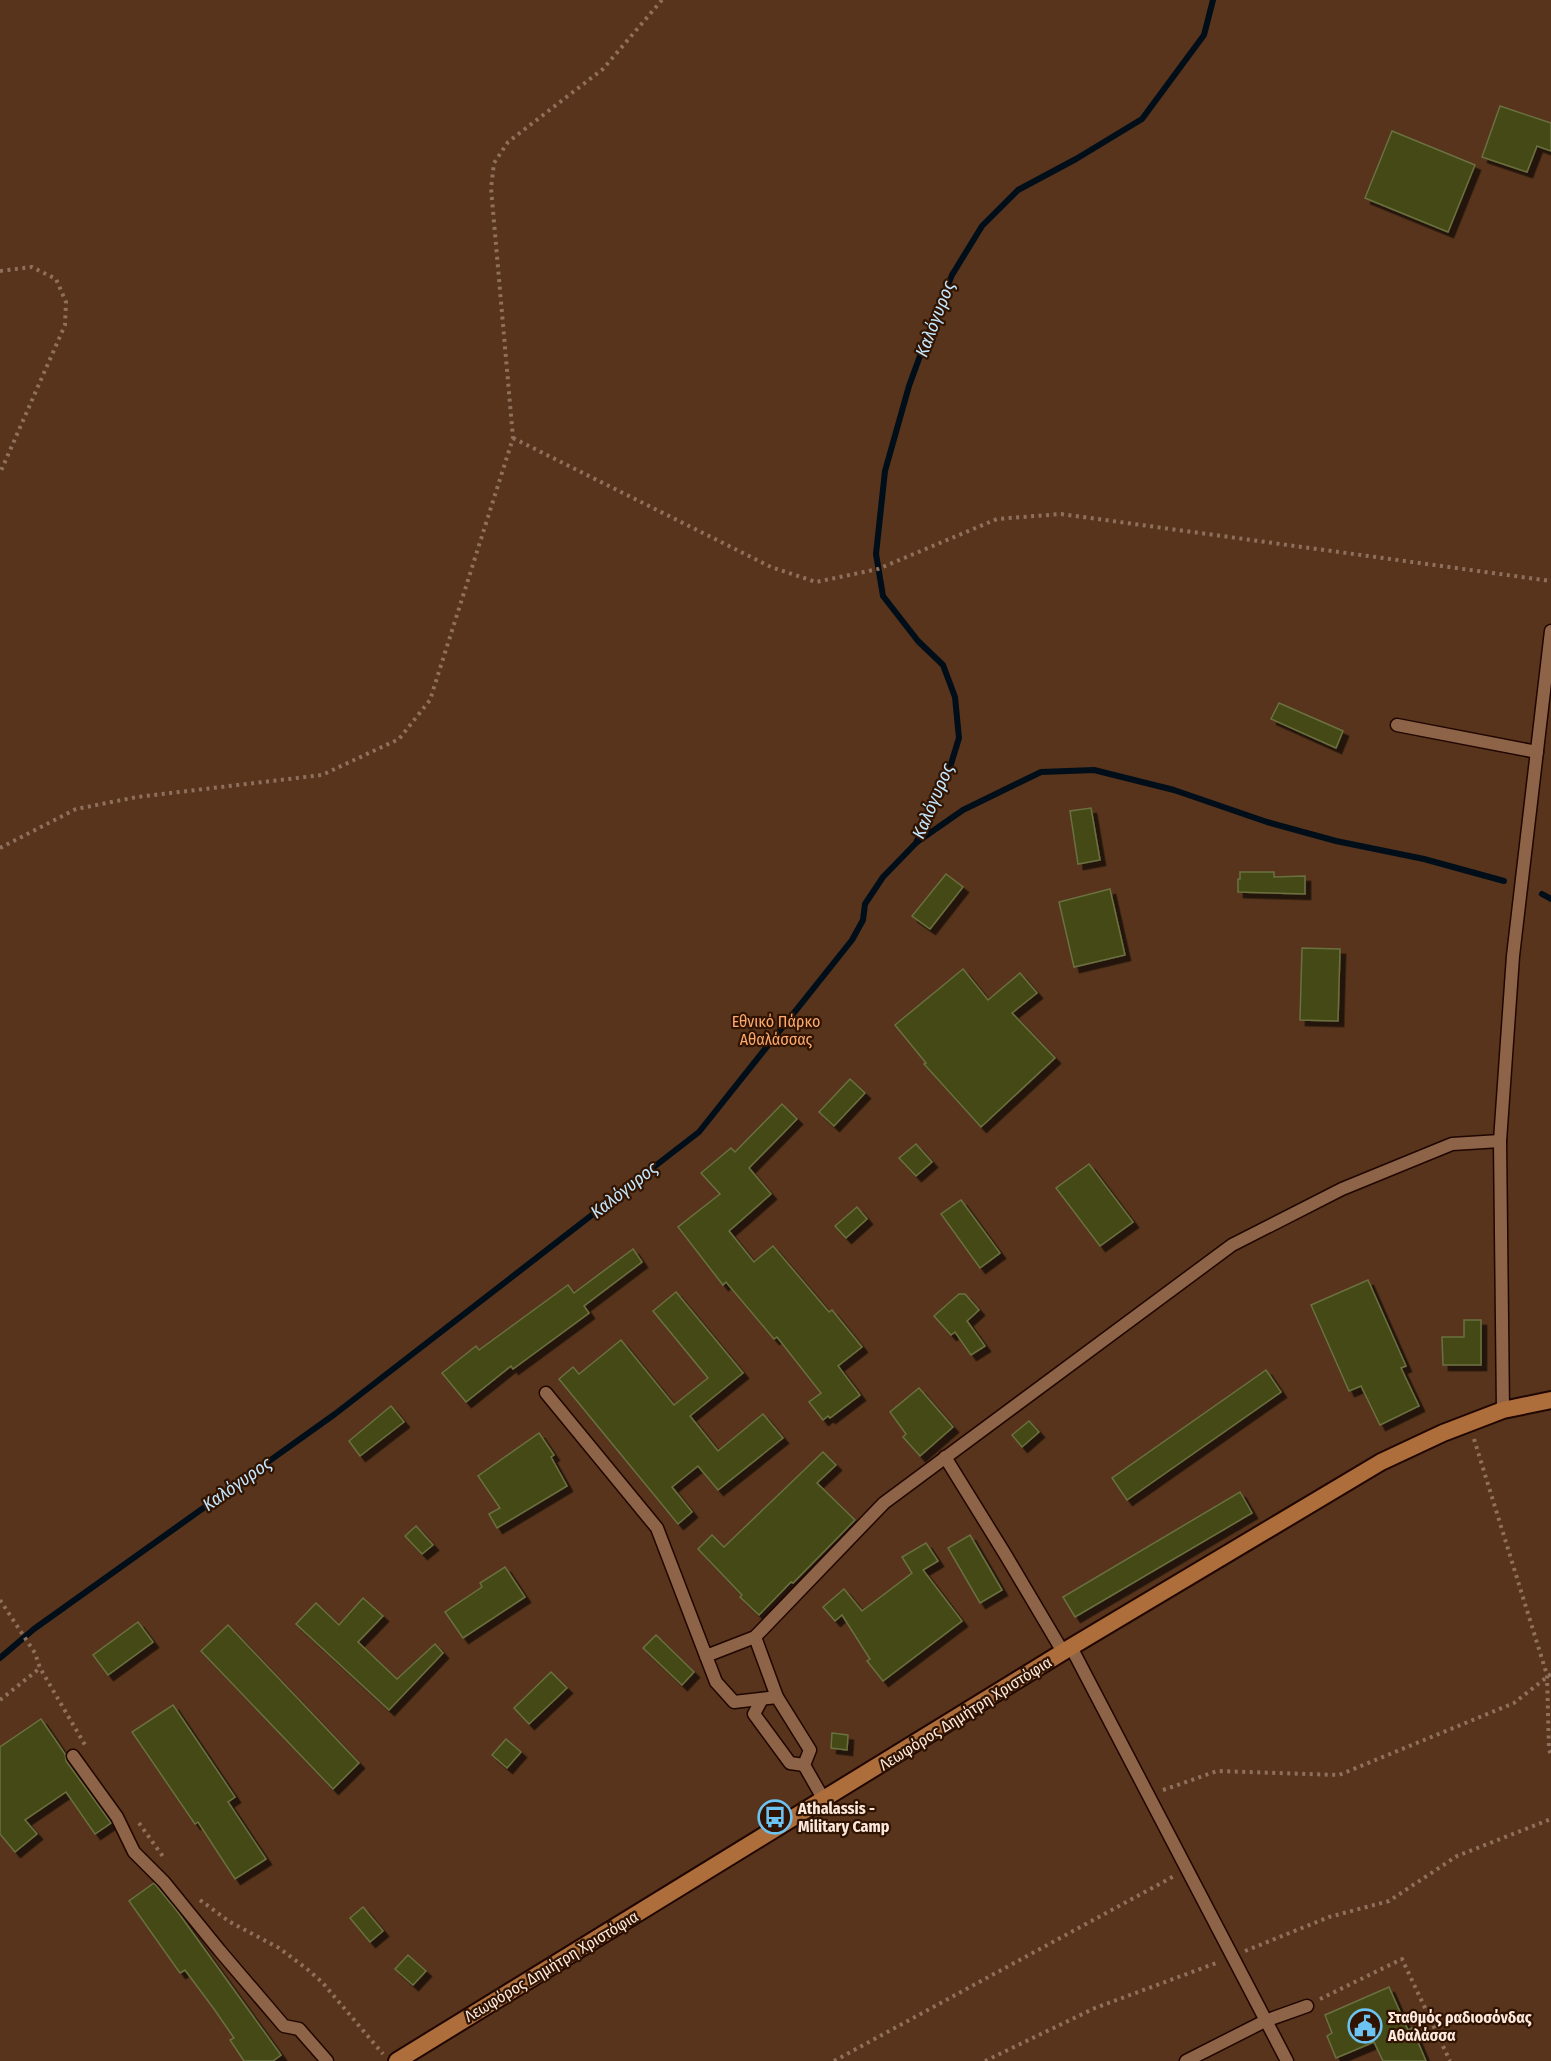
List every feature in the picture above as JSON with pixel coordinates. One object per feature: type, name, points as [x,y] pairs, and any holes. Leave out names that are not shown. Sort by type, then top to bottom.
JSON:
[{"type":"main road","name":"Λεωφόρος Δημήτρη Χριστόφια","points":[[397,2061],[1067,1650],[1381,1462],[1443,1432],[1503,1410],[1551,1400]]},
{"type":"lane","points":[[1503,1410],[1500,1140],[1513,957],[1551,631]]},
{"type":"lane","points":[[1397,725],[1537,752]]},
{"type":"lane","points":[[706,1656],[755,1637],[884,1503],[1232,1245],[1342,1190],[1452,1144],[1500,1140]]},
{"type":"lane","points":[[546,1393],[657,1528],[716,1682],[734,1702],[777,1697]]},
{"type":"lane","points":[[945,1457],[1067,1650],[1088,1677],[1231,1957],[1287,2061]]},
{"type":"lane","points":[[755,1637],[777,1697],[810,1750],[804,1766]]},
{"type":"lane","points":[[762,1699],[754,1713],[790,1763],[804,1766],[824,1800]]},
{"type":"lane","points":[[73,1756],[117,1817],[134,1852],[164,1882],[284,2026],[299,2029],[327,2061]]},
{"type":"lane","points":[[1186,2061],[1265,2021],[1307,2006]]},
{"type":"path","points":[[0,848],[76,809],[137,797],[322,775],[399,739],[430,700],[513,438],[491,188],[494,163],[508,142],[603,69],[662,0]]},
{"type":"path","points":[[0,271],[32,267],[56,279],[66,302],[65,325],[0,473]]},
{"type":"path","points":[[513,438],[771,567],[816,582],[878,569],[997,519],[1061,514],[1551,581]]},
{"type":"path","points":[[1469,1423],[1549,1674],[1549,1750],[1551,1754]]},
{"type":"path","points":[[0,1600],[33,1651],[40,1668],[87,1749]]},
{"type":"path","points":[[0,1700],[40,1668]]},
{"type":"path","points":[[1148,1796],[1216,1771],[1338,1775],[1514,1703],[1549,1674]]},
{"type":"path","points":[[134,1816],[168,1864]]},
{"type":"path","points":[[985,2061],[1095,2008],[1329,1917],[1389,1901],[1458,1856],[1551,1819]]},
{"type":"path","points":[[834,2061],[1187,1869]]},
{"type":"path","points":[[197,1898],[230,1922],[279,1948],[307,1969],[322,1982],[389,2061]]},
{"type":"path","points":[[1307,2006],[1402,1959],[1450,2061]]},
{"type":"green space","name":"Εθνικό Πάρκο Αθαλάσσας","points":[[0,0],[1551,0],[1551,2061],[0,2061]]},
{"type":"building","points":[[1500,106],[1551,123],[1551,151],[1537,146],[1527,172],[1482,157]]},
{"type":"building","points":[[1392,131],[1475,165],[1448,232],[1365,198]]},
{"type":"building","points":[[1279,703],[1343,731],[1336,748],[1271,719]]},
{"type":"building","points":[[1091,808],[1100,860],[1078,864],[1070,811]]},
{"type":"building","points":[[1240,872],[1274,872],[1274,877],[1305,876],[1305,894],[1238,892]]},
{"type":"building","points":[[946,874],[963,887],[930,929],[912,916]]},
{"type":"building","points":[[1110,889],[1125,955],[1074,967],[1059,902]]},
{"type":"building","points":[[1302,948],[1340,949],[1338,1021],[1300,1020]]},
{"type":"building","points":[[963,969],[988,1000],[1020,973],[1037,993],[1012,1013],[1055,1058],[981,1127],[924,1064],[926,1063],[895,1025]]},
{"type":"building","points":[[850,1079],[865,1093],[834,1126],[819,1112]]},
{"type":"building","points":[[782,1104],[797,1119],[749,1168],[771,1194],[729,1231],[754,1262],[773,1246],[829,1312],[832,1310],[862,1347],[838,1366],[860,1395],[830,1418],[828,1416],[823,1420],[809,1402],[821,1393],[777,1337],[774,1339],[726,1282],[723,1285],[678,1227],[720,1194],[701,1173],[731,1148],[735,1152]]},
{"type":"building","points":[[916,1144],[932,1162],[916,1176],[899,1158]]},
{"type":"building","points":[[1089,1164],[1133,1222],[1100,1246],[1056,1188]]},
{"type":"building","points":[[961,1200],[1000,1253],[980,1268],[941,1214]]},
{"type":"building","points":[[857,1207],[867,1219],[846,1238],[835,1226]]},
{"type":"building","points":[[633,1249],[642,1262],[584,1306],[589,1313],[513,1369],[511,1366],[466,1402],[442,1373],[476,1346],[479,1350],[568,1285],[574,1293]]},
{"type":"building","points":[[1368,1280],[1406,1366],[1401,1368],[1419,1406],[1380,1425],[1361,1386],[1349,1391],[1311,1305]]},
{"type":"building","points":[[676,1292],[743,1373],[690,1416],[718,1451],[763,1414],[783,1438],[718,1490],[698,1466],[672,1487],[692,1512],[678,1524],[559,1379],[573,1367],[579,1374],[621,1340],[674,1405],[708,1378],[653,1311]]},
{"type":"building","points":[[959,1294],[965,1294],[979,1310],[967,1321],[985,1346],[971,1355],[955,1332],[951,1335],[934,1316]]},
{"type":"building","points":[[1464,1320],[1481,1320],[1481,1365],[1443,1365],[1442,1337],[1464,1337]]},
{"type":"building","points":[[1266,1370],[1281,1392],[1127,1500],[1112,1478]]},
{"type":"building","points":[[919,1388],[953,1427],[920,1456],[903,1437],[906,1434],[890,1412]]},
{"type":"building","points":[[391,1406],[404,1422],[360,1456],[349,1441]]},
{"type":"building","points":[[1029,1421],[1039,1432],[1022,1447],[1012,1435]]},
{"type":"building","points":[[539,1433],[554,1455],[551,1457],[567,1486],[497,1528],[489,1514],[500,1508],[478,1476]]},
{"type":"building","points":[[823,1452],[836,1465],[817,1483],[855,1520],[759,1615],[698,1549],[712,1535],[724,1547]]},
{"type":"building","points":[[1240,1492],[1252,1513],[1075,1617],[1063,1597]]},
{"type":"building","points":[[416,1526],[433,1545],[422,1554],[405,1536]]},
{"type":"building","points":[[970,1535],[1002,1590],[980,1603],[948,1548]]},
{"type":"building","points":[[926,1543],[938,1561],[923,1570],[962,1621],[883,1681],[867,1661],[870,1659],[842,1615],[835,1621],[823,1607],[844,1589],[862,1611],[912,1573],[902,1557]]},
{"type":"building","points":[[505,1567],[525,1597],[463,1638],[445,1612],[482,1587],[480,1583]]},
{"type":"building","points":[[363,1598],[383,1616],[358,1642],[397,1679],[435,1644],[443,1653],[389,1710],[296,1624],[316,1603],[339,1625]]},
{"type":"building","points":[[138,1622],[153,1642],[108,1675],[93,1655]]},
{"type":"building","points":[[228,1625],[359,1763],[333,1789],[201,1651]]},
{"type":"building","points":[[656,1635],[694,1672],[682,1685],[643,1648]]},
{"type":"building","points":[[551,1672],[567,1688],[529,1724],[514,1708]]},
{"type":"building","points":[[173,1705],[235,1797],[228,1802],[266,1859],[235,1879],[198,1822],[195,1824],[132,1732]]},
{"type":"building","points":[[41,1719],[65,1754],[66,1761],[111,1823],[95,1834],[66,1792],[25,1820],[37,1834],[15,1852],[0,1834],[0,1747]]},
{"type":"building","points":[[832,1733],[848,1735],[847,1750],[831,1748]]},
{"type":"building","points":[[506,1739],[521,1752],[507,1768],[492,1755]]},
{"type":"building","points":[[154,1883],[177,1911],[281,2055],[273,2061],[244,2061],[230,2040],[234,2038],[214,2009],[185,1970],[180,1973],[129,1901]]},
{"type":"building","points":[[363,1907],[383,1931],[370,1942],[350,1918]]},
{"type":"building","points":[[408,1955],[426,1971],[413,1985],[395,1969]]},
{"type":"building","name":"Σταθμός ραδιοσόνδας Αθαλάσσα","points":[[1389,1987],[1408,2030],[1412,2028],[1426,2061],[1383,2061],[1374,2042],[1336,2058],[1327,2036],[1332,2033],[1325,2015]]},
{"type":"waterway","name":"Καλόγυρος","points":[[0,1658],[34,1629],[335,1414],[699,1132],[852,940],[863,920],[865,904],[883,877],[916,843],[951,764],[959,738],[955,697],[943,665],[918,641],[883,596],[876,554],[885,471],[909,386],[924,345],[952,275],[982,226],[1018,190],[1076,159],[1142,119],[1204,35],[1213,0]]},
{"type":"waterway","points":[[917,842],[963,810],[1041,772],[1094,770],[1174,790],[1267,822],[1336,841],[1424,859],[1504,881]]},
{"type":"waterway","points":[[1542,894],[1551,899]]},
{"type":"place","name":"Athalassis - Military Camp","points":[[775,1817]]},
{"type":"place","name":"Σταθμός ραδιοσόνδας Αθαλάσσα","points":[[1365,2026]]}]
